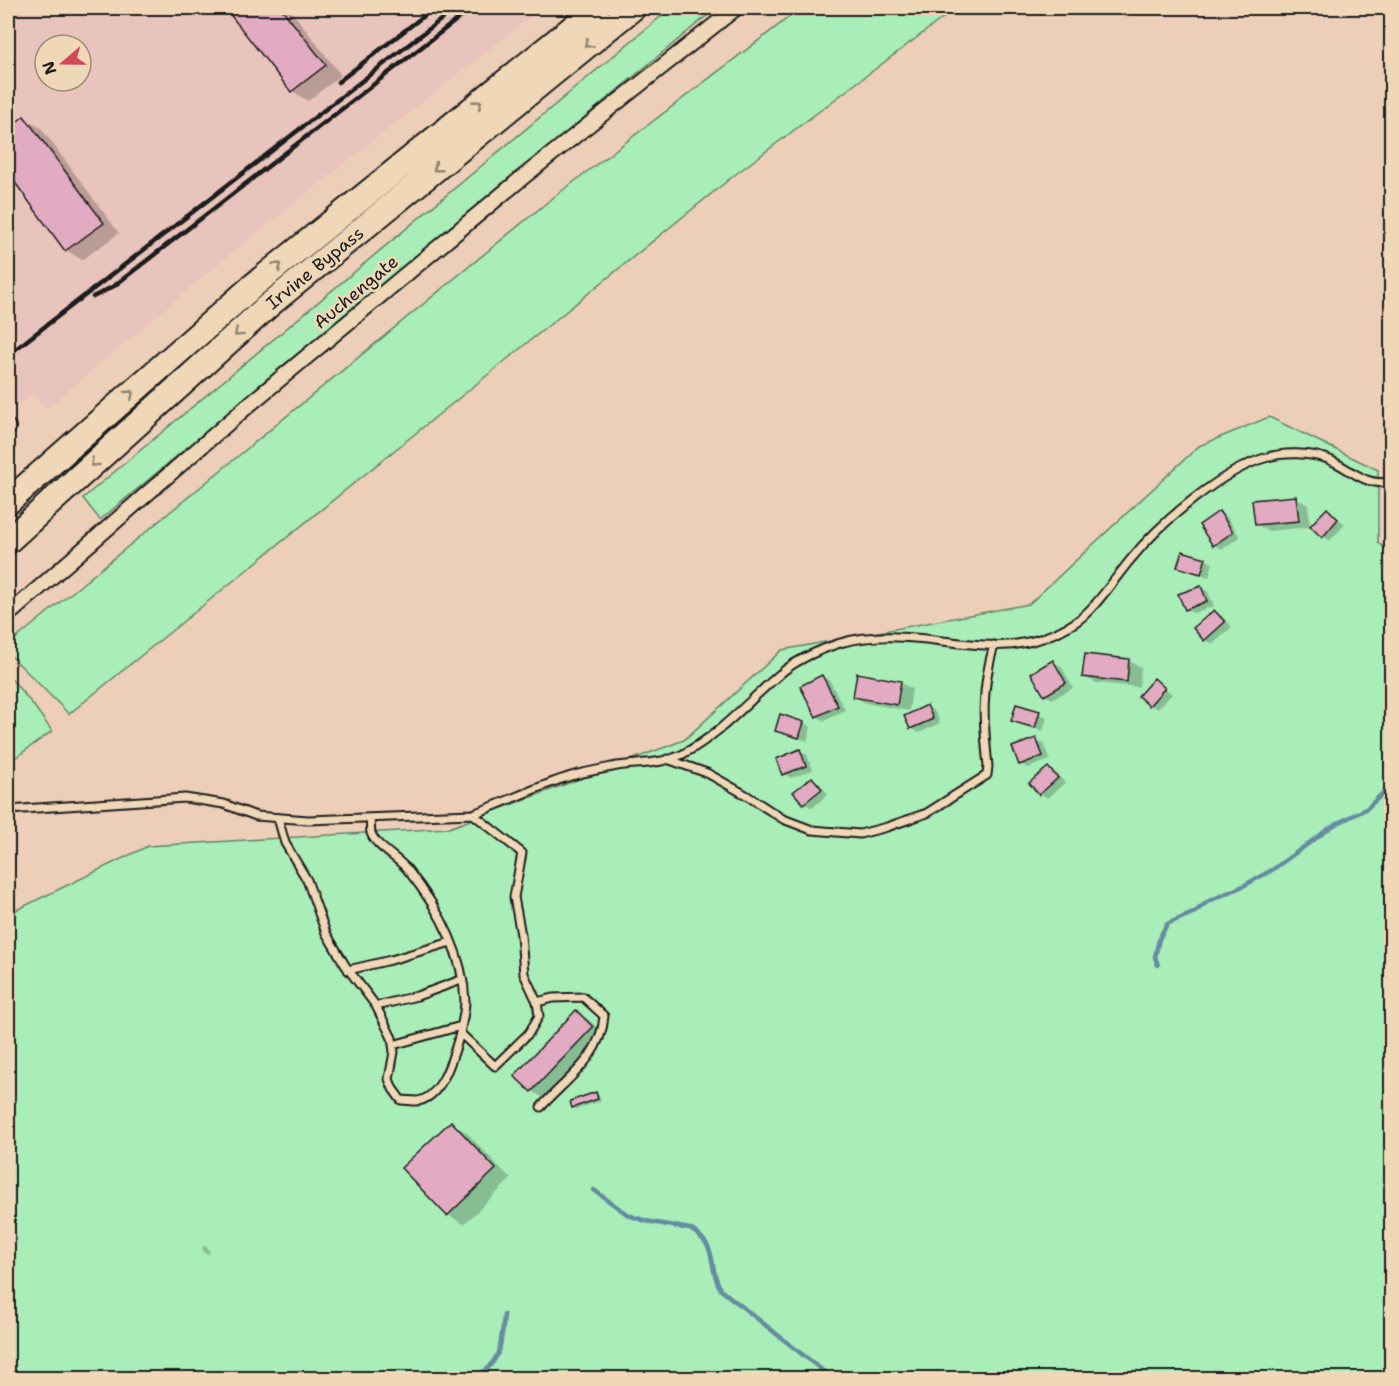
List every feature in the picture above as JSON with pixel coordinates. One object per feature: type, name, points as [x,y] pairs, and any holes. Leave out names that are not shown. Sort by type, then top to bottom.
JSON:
[{"type":"highway","name":"Irvine Bypass","points":[[8,502],[254,285],[597,8]]},
{"type":"highway","name":"Irvine Bypass","points":[[8,541],[269,305],[633,8]]},
{"type":"street","name":"Auchengate","points":[[8,615],[278,380],[523,177],[736,8]]},
{"type":"lane","points":[[8,810],[185,798],[224,804],[256,816],[309,820],[473,813],[570,776],[680,755],[707,740],[782,672],[808,655],[841,643],[875,636],[1017,645],[1073,624],[1089,609],[1136,552],[1171,518],[1213,486],[1253,463],[1269,457],[1294,454],[1324,458],[1363,480],[1382,484],[1392,482]]},
{"type":"lane","points":[[667,759],[707,773],[783,819],[812,830],[860,834],[887,827],[941,806],[987,775],[983,698],[994,645]]},
{"type":"lane","points":[[461,1030],[495,1066],[529,1033],[539,1016],[537,1002],[524,974],[521,935],[514,897],[522,853],[473,813]]},
{"type":"lane","points":[[278,818],[285,843],[308,880],[326,933],[348,970],[376,1006],[392,1038],[394,1052],[389,1079],[393,1089],[401,1100],[417,1101],[431,1095],[440,1084],[452,1059],[461,1030],[465,1002],[459,964],[445,926],[405,866],[377,842],[371,833],[370,819]]},
{"type":"lane","points":[[348,970],[451,942]]},
{"type":"lane","points":[[376,1006],[425,994],[461,981]]},
{"type":"lane","points":[[537,1002],[554,998],[583,997],[604,1016],[596,1047],[584,1063],[541,1107]]},
{"type":"lane","points":[[393,1045],[461,1030]]},
{"type":"shaded area","points":[[8,8],[541,8],[225,258],[46,409],[33,394],[17,407],[8,397]]},
{"type":"green space","points":[[671,8],[716,8],[100,520],[83,498]]},
{"type":"green space","points":[[801,8],[956,8],[732,177],[69,714],[8,653],[8,645],[550,200]]},
{"type":"green space","points":[[1269,417],[1378,470],[1378,542],[1392,555],[1391,1378],[8,1378],[8,914],[148,846],[449,828],[684,740],[782,650],[1029,604],[1199,446]]},
{"type":"green space","points":[[8,675],[52,731],[8,763]]},
{"type":"building","points":[[225,8],[281,8],[326,65],[291,92]]},
{"type":"building","points":[[24,116],[104,223],[65,251],[8,173],[8,129]]},
{"type":"building","points":[[1296,496],[1299,521],[1255,525],[1252,500]]},
{"type":"building","points":[[1327,508],[1338,519],[1322,538],[1310,526]]},
{"type":"building","points":[[1219,511],[1233,532],[1213,546],[1199,525]]},
{"type":"building","points":[[1182,551],[1206,558],[1201,574],[1177,567]]},
{"type":"building","points":[[1201,586],[1207,601],[1185,610],[1178,594]]},
{"type":"building","points":[[1214,610],[1225,622],[1204,641],[1193,628]]},
{"type":"building","points":[[1085,654],[1129,659],[1127,682],[1082,677]]},
{"type":"building","points":[[1053,660],[1066,683],[1044,696],[1031,673]]},
{"type":"building","points":[[857,673],[901,681],[897,705],[853,697]]},
{"type":"building","points":[[822,675],[838,706],[816,717],[800,686]]},
{"type":"building","points":[[1154,678],[1165,688],[1149,706],[1138,696]]},
{"type":"building","points":[[1016,704],[1040,711],[1035,728],[1011,721]]},
{"type":"building","points":[[927,705],[933,719],[910,729],[904,716]]},
{"type":"building","points":[[780,714],[804,722],[799,738],[775,731]]},
{"type":"building","points":[[1036,738],[1043,756],[1019,765],[1012,747]]},
{"type":"building","points":[[800,749],[806,766],[782,775],[776,759]]},
{"type":"building","points":[[1048,767],[1058,778],[1039,795],[1029,783]]},
{"type":"building","points":[[812,777],[822,789],[803,804],[793,792]]},
{"type":"building","points":[[576,1010],[593,1027],[531,1092],[514,1076]]},
{"type":"building","points":[[596,1092],[598,1099],[572,1108],[570,1101]]},
{"type":"building","points":[[451,1121],[496,1169],[447,1216],[401,1168]]},
{"type":"waterway","points":[[1158,965],[1155,957],[1159,939],[1167,924],[1195,912],[1207,902],[1272,870],[1334,825],[1366,809],[1392,785]]},
{"type":"waterway","points":[[594,1190],[628,1215],[646,1221],[690,1229],[700,1236],[712,1257],[714,1272],[721,1290],[832,1378]]},
{"type":"waterway","points":[[474,1378],[490,1366],[495,1359],[501,1344],[504,1315]]},
{"type":"railway","points":[[338,82],[434,8]]},
{"type":"railway","points":[[8,355],[456,8]]},
{"type":"railway","points":[[93,297],[114,286],[472,8]]}]
